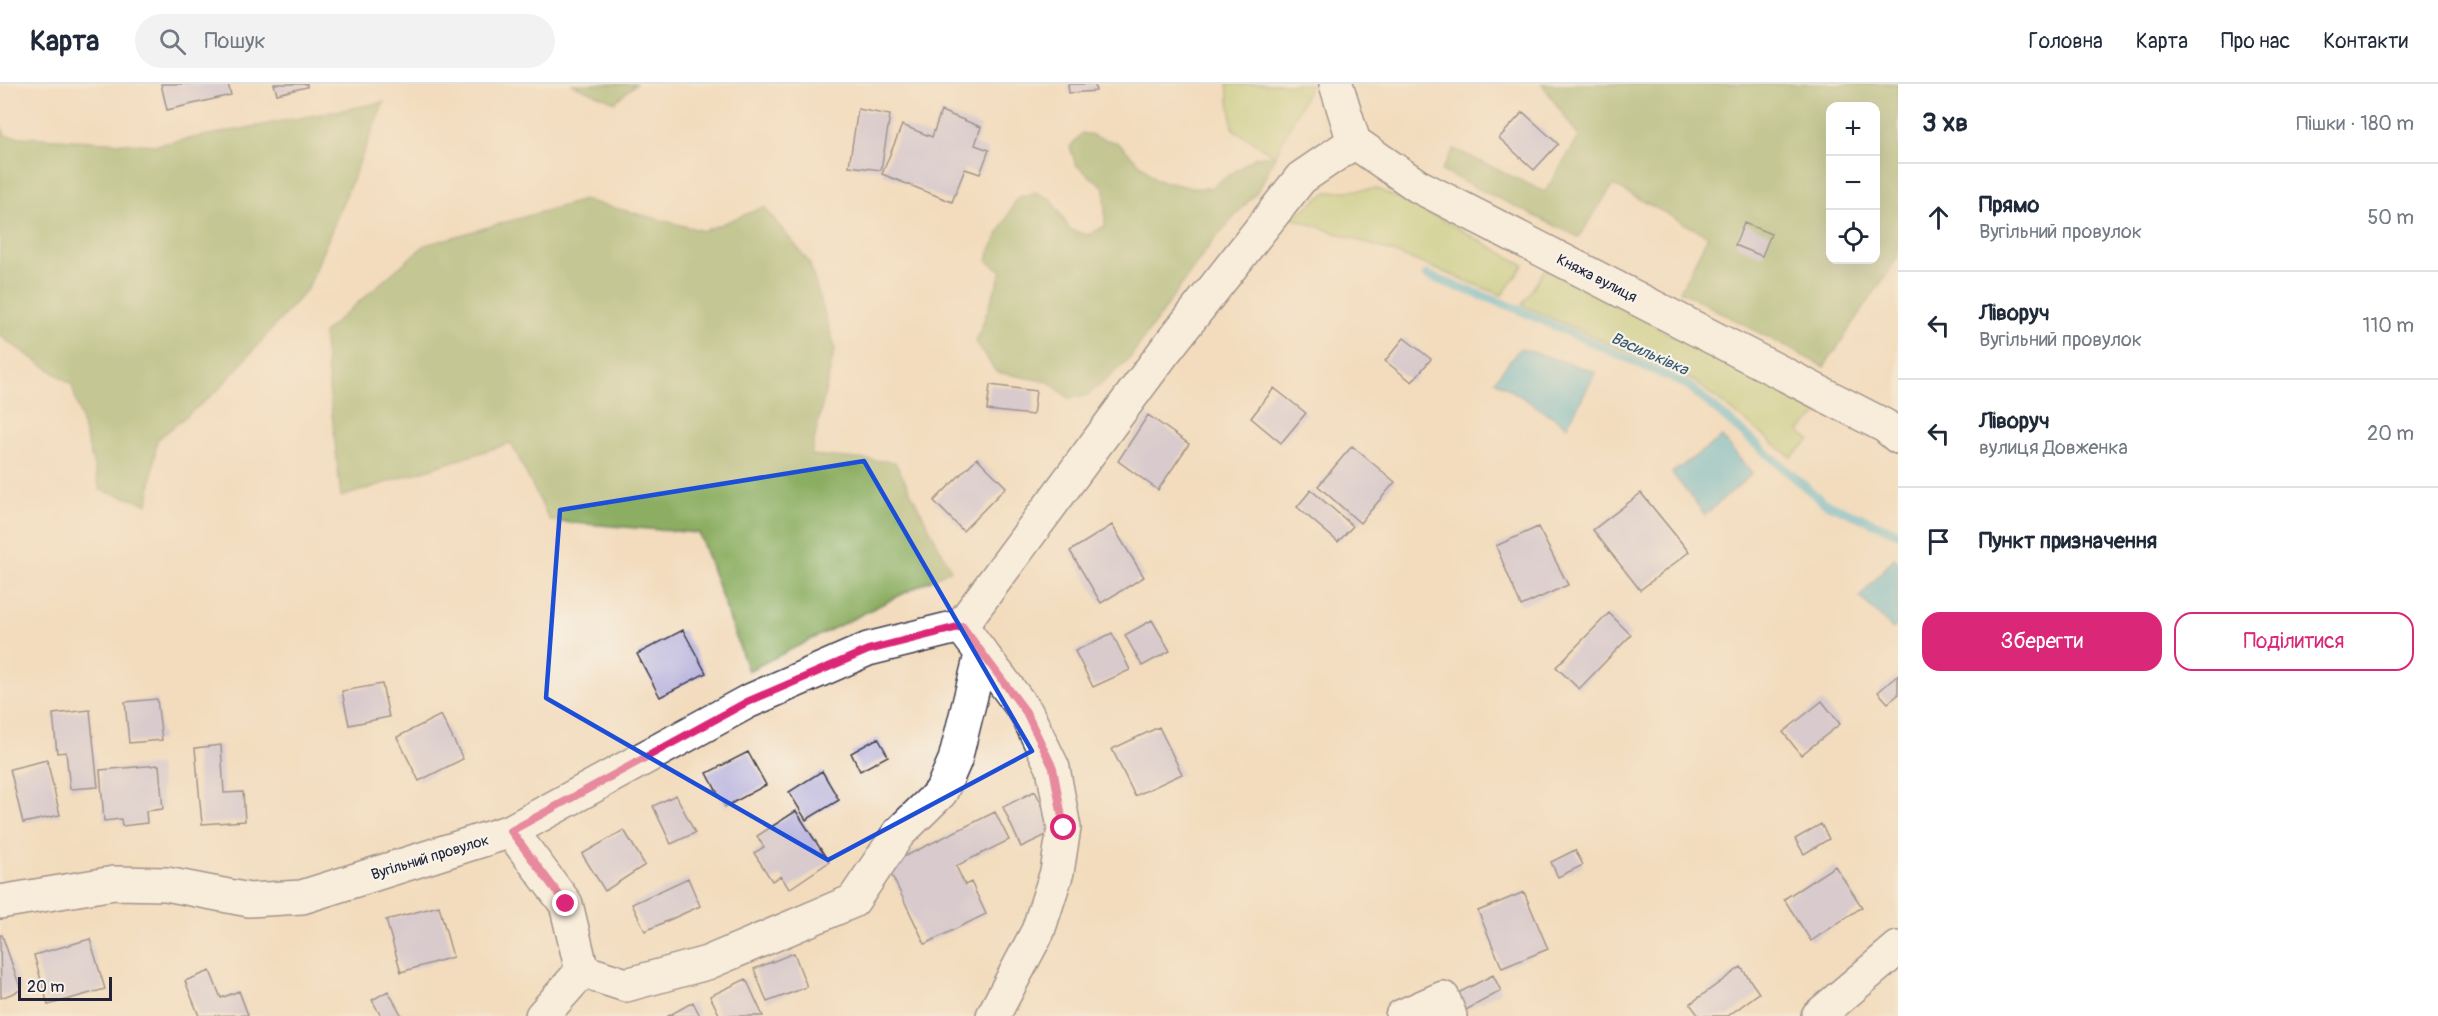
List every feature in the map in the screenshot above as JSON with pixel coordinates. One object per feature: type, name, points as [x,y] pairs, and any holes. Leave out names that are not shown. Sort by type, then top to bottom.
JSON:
[{"type":"street","points":[[993,1016],[1038,931],[1057,872],[1064,828],[1053,768],[1026,712],[981,655],[962,626],[1164,352],[1301,178],[1354,142],[1336,84]]},
{"type":"street","name":"Княжа вулиця","points":[[1354,142],[1418,186],[1874,421],[1898,436]]},
{"type":"street","name":"Вугільний провулок","points":[[0,902],[114,883],[166,884],[249,900],[302,897],[511,831],[747,702],[868,650],[962,626]]},
{"type":"street","points":[[582,971],[626,985],[707,963],[853,901],[899,833],[941,792],[955,760],[981,655]]},
{"type":"street","points":[[511,831],[566,904],[582,971]]},
{"type":"street","points":[[1818,1016],[1898,948]]},
{"type":"street","points":[[543,1016],[582,971]]},
{"type":"street","points":[[1402,1016],[1443,998],[1450,1016]]},
{"type":"highlighted area","points":[[864,461],[1032,751],[828,860],[546,698],[560,510]]},
{"type":"green space","points":[[571,84],[636,84],[615,102]]},
{"type":"green space","points":[[1227,84],[1311,84],[1275,156],[1233,129]]},
{"type":"green space","points":[[1542,84],[1898,84],[1898,257],[1824,367],[1680,291],[1708,236],[1613,185],[1579,237],[1441,171],[1454,149],[1545,192],[1579,137]]},
{"type":"green space","points":[[384,102],[308,288],[217,391],[157,440],[148,504],[100,490],[72,385],[0,336],[0,125],[6,136],[156,145]]},
{"type":"green space","points":[[1082,133],[1118,143],[1157,180],[1192,188],[1210,188],[1256,157],[1275,156],[1260,188],[1212,242],[1129,359],[1088,395],[1070,399],[1049,382],[996,372],[976,342],[1002,271],[987,261],[989,253],[1017,198],[1035,192],[1051,199],[1070,230],[1088,235],[1105,226],[1105,188],[1076,165],[1070,147]]},
{"type":"green space","points":[[1378,189],[1441,219],[1524,265],[1502,295],[1393,252],[1292,218],[1327,192]]},
{"type":"green space","points":[[584,200],[704,231],[764,207],[809,262],[835,348],[811,455],[895,462],[951,570],[748,671],[699,533],[550,521],[511,443],[341,497],[323,333],[425,245]]},
{"type":"green space","points":[[1545,269],[1821,412],[1799,431],[1810,440],[1791,457],[1694,381],[1522,305]]},
{"type":"water","points":[[1520,348],[1596,372],[1567,426],[1495,380]]},
{"type":"water","points":[[1722,437],[1752,474],[1705,515],[1672,473]]},
{"type":"water","points":[[1894,558],[1898,561],[1898,624],[1893,629],[1860,597]]},
{"type":"building","points":[[161,84],[228,84],[231,95],[167,110]]},
{"type":"building","points":[[274,84],[307,84],[307,87],[277,94]]},
{"type":"building","points":[[1068,84],[1095,84],[1096,91],[1069,93]]},
{"type":"building","points":[[858,109],[890,115],[881,170],[849,166]]},
{"type":"building","points":[[941,111],[981,127],[975,145],[989,150],[980,174],[965,169],[952,202],[882,174],[902,125],[932,137]]},
{"type":"building","points":[[1523,112],[1558,144],[1534,170],[1499,138]]},
{"type":"building","points":[[1744,223],[1771,234],[1762,256],[1735,245]]},
{"type":"building","points":[[1404,338],[1431,359],[1412,382],[1385,361]]},
{"type":"building","points":[[990,385],[1036,391],[1033,415],[987,410]]},
{"type":"building","points":[[1274,388],[1306,413],[1281,443],[1251,418]]},
{"type":"building","points":[[1148,415],[1189,444],[1158,490],[1118,461]]},
{"type":"building","points":[[1352,446],[1395,482],[1360,523],[1318,486]]},
{"type":"building","points":[[977,458],[1006,487],[963,531],[934,501]]},
{"type":"building","points":[[1311,490],[1353,526],[1338,542],[1297,507]]},
{"type":"building","points":[[1641,493],[1689,552],[1640,590],[1593,530]]},
{"type":"building","points":[[1112,525],[1144,577],[1101,603],[1070,551]]},
{"type":"building","points":[[1538,527],[1568,585],[1521,606],[1496,546]]},
{"type":"building","points":[[1609,613],[1631,635],[1579,689],[1556,667]]},
{"type":"building","points":[[1152,620],[1170,651],[1142,666],[1125,635]]},
{"type":"building","points":[[683,630],[706,673],[660,697],[637,654]]},
{"type":"building","points":[[1112,633],[1130,670],[1093,687],[1075,651]]},
{"type":"building","points":[[1898,675],[1898,695],[1888,703],[1878,692]]},
{"type":"building","points":[[382,684],[389,717],[349,725],[342,691]]},
{"type":"building","points":[[157,699],[162,740],[129,743],[125,702]]},
{"type":"building","points":[[1822,701],[1840,724],[1801,755],[1783,732]]},
{"type":"building","points":[[90,710],[98,787],[70,789],[66,752],[57,753],[53,714]]},
{"type":"building","points":[[441,715],[463,759],[419,781],[397,737]]},
{"type":"building","points":[[1159,727],[1182,774],[1135,796],[1112,749]]},
{"type":"building","points":[[878,738],[888,756],[860,771],[851,753]]},
{"type":"building","points":[[221,745],[224,793],[243,792],[245,821],[202,824],[195,748]]},
{"type":"building","points":[[748,752],[766,785],[725,807],[707,773]]},
{"type":"building","points":[[47,760],[60,815],[23,823],[10,769]]},
{"type":"building","points":[[159,765],[163,809],[146,811],[147,823],[122,826],[121,819],[104,821],[100,770]]},
{"type":"building","points":[[822,771],[839,800],[806,820],[789,792]]},
{"type":"building","points":[[1035,791],[1055,831],[1021,847],[1003,807]]},
{"type":"building","points":[[676,795],[695,833],[671,844],[653,806]]},
{"type":"building","points":[[796,811],[829,862],[789,889],[781,876],[772,881],[754,853],[764,847],[757,836]]},
{"type":"building","points":[[995,812],[1009,840],[956,866],[965,885],[971,882],[986,914],[925,944],[887,865]]},
{"type":"building","points":[[1821,824],[1829,839],[1804,854],[1795,839]]},
{"type":"building","points":[[624,830],[645,865],[605,891],[582,854]]},
{"type":"building","points":[[1575,850],[1583,865],[1558,877],[1551,862]]},
{"type":"building","points":[[1835,866],[1862,907],[1811,941],[1784,899]]},
{"type":"building","points":[[688,878],[700,906],[645,931],[632,904]]},
{"type":"building","points":[[1524,892],[1548,949],[1502,968],[1478,911]]},
{"type":"building","points":[[439,906],[453,957],[401,972],[386,920]]},
{"type":"building","points":[[0,935],[2,935],[21,990],[1,998]]},
{"type":"building","points":[[90,939],[105,989],[48,1005],[34,955]]},
{"type":"building","points":[[794,953],[807,987],[767,1002],[754,969]]},
{"type":"building","points":[[1741,967],[1759,993],[1728,1016],[1699,1016],[1690,1004]]},
{"type":"building","points":[[210,971],[221,998],[239,991],[248,1015],[199,1016],[185,981]]},
{"type":"building","points":[[1493,975],[1501,991],[1466,1010],[1458,993]]},
{"type":"building","points":[[746,979],[763,1016],[720,1016],[710,996]]},
{"type":"building","points":[[388,991],[402,1016],[381,1016],[372,1000]]},
{"type":"building","points":[[693,1002],[700,1016],[668,1016]]},
{"type":"waterway","name":"Васильківка","points":[[1426,275],[1510,306],[1689,386],[1823,502],[1898,533]]},
{"type":"route","points":[[566,904],[511,831],[747,702],[868,650],[962,626],[981,655],[1026,712],[1053,768],[1064,828]]}]
